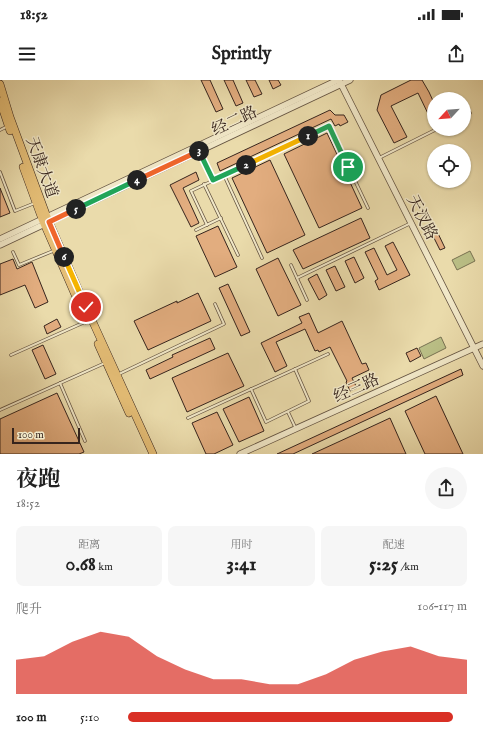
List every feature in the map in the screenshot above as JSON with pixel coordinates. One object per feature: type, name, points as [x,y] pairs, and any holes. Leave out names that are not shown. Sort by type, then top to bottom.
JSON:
[{"type":"main road","name":"天康大道","points":[[0,84],[10,124]]},
{"type":"main road","name":"天康大道","points":[[0,101],[10,124],[38,202],[58,249],[89,320],[153,454]]},
{"type":"main road","name":"天康大道","points":[[115,375],[148,454]]},
{"type":"street","name":"经二路","points":[[0,245],[46,221],[340,81],[350,80]]},
{"type":"street","name":"天汊路","points":[[340,81],[483,366]]},
{"type":"street","name":"经二路","points":[[0,239],[46,221]]},
{"type":"street","name":"经三路","points":[[240,454],[483,344]]},
{"type":"lane","points":[[0,130],[10,124]]},
{"type":"lane","points":[[207,225],[191,191],[329,126],[368,208]]},
{"type":"lane","points":[[379,158],[427,134]]},
{"type":"lane","points":[[198,149],[213,180]]},
{"type":"lane","points":[[0,172],[15,211],[38,202]]},
{"type":"lane","points":[[224,175],[262,258]]},
{"type":"lane","points":[[204,184],[238,255]]},
{"type":"lane","points":[[196,230],[221,218]]},
{"type":"lane","points":[[297,278],[411,223]]},
{"type":"lane","points":[[14,252],[19,265],[58,249]]},
{"type":"lane","points":[[291,265],[307,300]]},
{"type":"lane","points":[[115,375],[224,324],[215,304]]},
{"type":"lane","points":[[11,355],[89,320]]},
{"type":"lane","points":[[188,418],[328,354]]},
{"type":"lane","points":[[0,410],[108,361]]},
{"type":"lane","points":[[251,389],[266,422],[288,412],[309,401],[295,369]]},
{"type":"lane","points":[[60,383],[85,441]]},
{"type":"lane","points":[[288,412],[296,429]]},
{"type":"green space","points":[[470,251],[475,261],[457,270],[452,260]]},
{"type":"green space","points":[[441,337],[446,348],[424,359],[419,348]]},
{"type":"building","points":[[201,80],[210,80],[223,109],[216,112]]},
{"type":"building","points":[[224,80],[233,80],[243,103],[236,106]]},
{"type":"building","points":[[246,80],[255,80],[262,94],[254,97]]},
{"type":"building","points":[[269,80],[278,80],[281,85],[273,89]]},
{"type":"building","points":[[411,80],[422,80],[429,92],[427,92],[427,112],[418,93],[391,106],[407,137],[394,143],[377,110],[381,95]]},
{"type":"building","points":[[330,110],[335,115],[344,115],[348,122],[340,126],[339,124],[335,126],[331,119],[220,171],[217,163]]},
{"type":"building","points":[[327,133],[362,208],[319,228],[284,154]]},
{"type":"building","points":[[270,160],[305,235],[267,253],[232,178]]},
{"type":"building","points":[[196,172],[199,180],[183,188],[199,223],[191,227],[170,185]]},
{"type":"building","points":[[0,188],[10,213],[0,217]]},
{"type":"building","points":[[361,218],[370,238],[303,269],[293,250]]},
{"type":"building","points":[[434,225],[445,248],[440,250],[429,228]]},
{"type":"building","points":[[218,226],[237,267],[215,277],[196,236]]},
{"type":"building","points":[[393,242],[410,275],[379,290],[375,281],[378,279],[365,252],[374,248],[387,275],[397,270],[385,246]]},
{"type":"building","points":[[354,257],[364,278],[355,283],[345,261]]},
{"type":"building","points":[[278,258],[301,305],[278,316],[256,269]]},
{"type":"building","points":[[13,259],[17,269],[32,262],[48,302],[35,308],[25,285],[0,295],[0,264]]},
{"type":"building","points":[[335,266],[345,287],[336,291],[326,270]]},
{"type":"building","points":[[317,274],[327,295],[319,300],[308,279]]},
{"type":"building","points":[[228,284],[250,332],[241,336],[219,288]]},
{"type":"building","points":[[198,293],[211,321],[148,350],[134,321]]},
{"type":"building","points":[[309,313],[318,333],[342,321],[362,364],[366,363],[369,370],[352,378],[357,388],[350,391],[346,382],[347,381],[330,347],[319,352],[318,350],[315,351],[305,329],[276,342],[287,366],[275,372],[261,343],[302,323],[299,317]]},
{"type":"building","points":[[57,319],[61,327],[47,334],[44,326]]},
{"type":"building","points":[[210,338],[215,349],[150,379],[146,370],[173,357],[172,355]]},
{"type":"building","points":[[43,345],[56,374],[45,379],[32,350]]},
{"type":"building","points":[[417,348],[421,356],[410,362],[406,353]]},
{"type":"building","points":[[228,353],[244,386],[187,412],[172,378]]},
{"type":"building","points":[[461,369],[463,375],[293,454],[277,454]]},
{"type":"building","points":[[57,393],[84,452],[79,454],[0,454],[0,419]]},
{"type":"building","points":[[436,396],[463,454],[425,454],[405,411]]},
{"type":"building","points":[[249,397],[264,431],[239,442],[223,409]]},
{"type":"building","points":[[217,412],[233,445],[214,454],[206,454],[192,423]]},
{"type":"building","points":[[390,418],[406,454],[312,454],[349,437]]},
{"type":"route","points":[[86,307],[49,222],[199,151],[213,180],[329,126],[348,167]]}]
